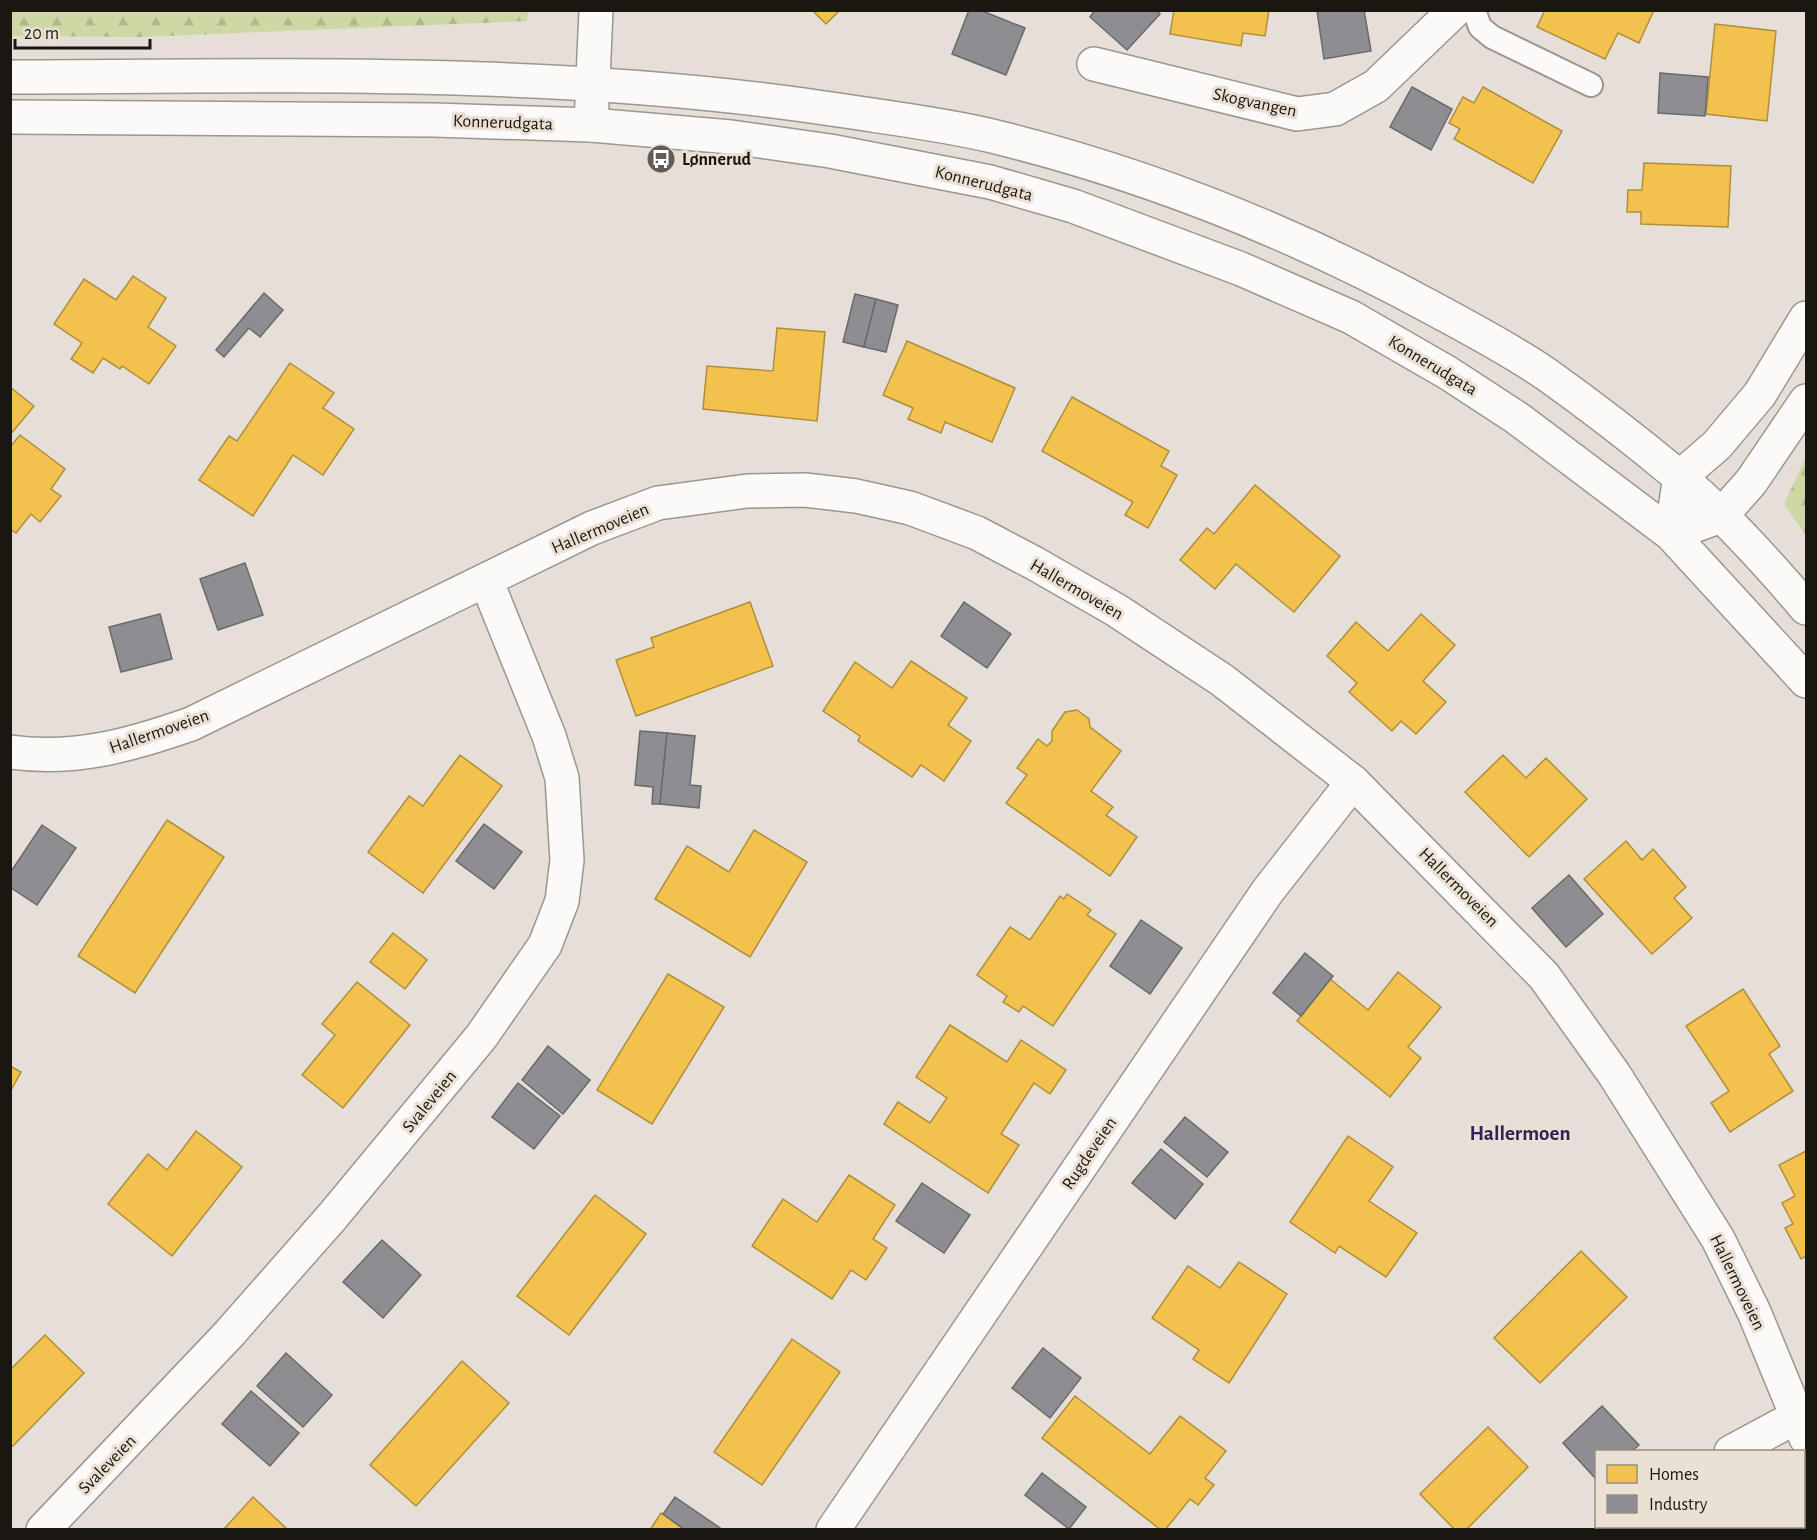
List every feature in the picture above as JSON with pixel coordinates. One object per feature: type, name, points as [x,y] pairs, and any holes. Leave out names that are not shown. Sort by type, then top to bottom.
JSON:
[{"type":"street","points":[[591,125],[595,84],[596,10]]},
{"type":"street","name":"Skogvangen","points":[[1094,64],[1297,114],[1335,109],[1376,86],[1455,10]]},
{"type":"street","points":[[10,77],[296,76],[513,79],[595,84],[733,95],[990,135],[1090,163],[1181,194],[1302,242],[1397,288],[1484,336],[1544,373],[1680,477],[1721,516],[1806,608]]},
{"type":"street","name":"Konnerudgata","points":[[10,117],[434,120],[591,125],[731,137],[830,151],[990,182],[1072,206],[1208,256],[1351,317],[1448,373],[1517,417],[1671,534],[1806,681]]},
{"type":"street","points":[[1806,318],[1760,394],[1717,445],[1680,477],[1671,534],[1721,516],[1750,482],[1806,401]]},
{"type":"street","name":"Hallermoveien","points":[[10,752],[30,755],[83,754],[129,746],[191,724],[592,528],[657,503],[747,491],[805,490],[856,496],[910,508],[977,533],[1116,610],[1222,680],[1353,782],[1544,976],[1614,1074],[1718,1239],[1754,1312],[1802,1427]]},
{"type":"street","name":"Svaleveien","points":[[43,1530],[228,1334],[332,1217],[481,1037],[545,945],[562,901],[567,860],[561,778],[549,736],[486,580]]},
{"type":"street","name":"Rugdeveien","points":[[832,1530],[1267,892],[1353,782]]},
{"type":"street","points":[[1737,1450],[1802,1427]]},
{"type":"lane","points":[[1474,10],[1480,27],[1492,37],[1591,85]]},
{"type":"green space","points":[[11,10],[528,11],[527,21],[141,37],[11,36]]},
{"type":"green space","points":[[1806,457],[1806,535],[1784,504]]},
{"type":"building: Homes","points":[[812,10],[840,10],[826,24]]},
{"type":"building: Homes","points":[[1174,10],[1269,10],[1265,36],[1243,33],[1241,46],[1170,34]]},
{"type":"building: Homes","points":[[1545,10],[1654,10],[1639,43],[1618,33],[1605,59],[1537,27]]},
{"type":"building: Homes","points":[[1715,24],[1776,31],[1767,121],[1706,114]]},
{"type":"building: Homes","points":[[1483,87],[1562,131],[1533,183],[1454,139],[1460,129],[1449,123],[1463,97],[1474,103]]},
{"type":"building: Homes","points":[[1644,163],[1731,166],[1728,227],[1641,224],[1641,212],[1627,212],[1628,190],[1642,190]]},
{"type":"building: Homes","points":[[133,276],[166,298],[148,327],[176,346],[149,384],[122,366],[120,369],[103,358],[93,373],[71,359],[82,343],[54,324],[84,279],[116,300]]},
{"type":"building: Homes","points":[[777,328],[825,332],[817,421],[703,409],[707,366],[773,371]]},
{"type":"building: Homes","points":[[907,341],[1015,388],[992,442],[945,422],[941,433],[908,419],[913,408],[883,395]]},
{"type":"building: Homes","points":[[290,363],[334,393],[323,408],[354,429],[323,475],[293,455],[253,516],[199,480],[229,436],[237,441]]},
{"type":"building: Homes","points":[[10,387],[34,406],[10,435]]},
{"type":"building: Homes","points":[[1072,397],[1169,451],[1161,466],[1177,475],[1148,528],[1125,515],[1133,502],[1042,451]]},
{"type":"building: Homes","points":[[20,435],[65,469],[51,489],[61,496],[40,522],[31,514],[16,533],[10,529],[10,447]]},
{"type":"building: Homes","points":[[1255,485],[1340,556],[1294,612],[1236,564],[1215,589],[1180,560],[1207,528],[1214,534]]},
{"type":"building: Homes","points":[[750,602],[773,666],[636,716],[616,660],[654,647],[651,638]]},
{"type":"building: Homes","points":[[1421,614],[1455,645],[1423,681],[1446,702],[1416,734],[1401,721],[1392,731],[1349,692],[1357,683],[1327,656],[1356,622],[1388,651]]},
{"type":"building: Homes","points":[[911,661],[967,698],[948,725],[971,741],[944,781],[921,765],[912,777],[858,741],[860,736],[823,711],[855,662],[892,688]]},
{"type":"building: Homes","points":[[1077,710],[1089,719],[1090,727],[1121,751],[1091,791],[1113,807],[1106,815],[1137,837],[1110,876],[1006,803],[1027,775],[1017,768],[1038,739],[1047,746],[1052,741],[1052,731],[1065,712]]},
{"type":"building: Homes","points":[[460,755],[502,786],[423,893],[368,852],[409,796],[423,806]]},
{"type":"building: Homes","points":[[1503,755],[1526,778],[1546,758],[1587,799],[1529,857],[1465,792]]},
{"type":"building: Homes","points":[[167,820],[224,857],[135,993],[78,956]]},
{"type":"building: Homes","points":[[754,830],[807,862],[750,957],[655,899],[687,846],[729,872]]},
{"type":"building: Homes","points":[[1626,841],[1642,860],[1653,849],[1686,887],[1674,898],[1692,918],[1652,954],[1584,879]]},
{"type":"building: Homes","points":[[1067,894],[1091,910],[1087,915],[1116,934],[1053,1026],[1023,1006],[1019,1012],[1003,1002],[1007,996],[977,975],[1010,927],[1030,940],[1060,896],[1064,899]]},
{"type":"building: Homes","points":[[393,933],[427,960],[405,989],[370,962]]},
{"type":"building: Homes","points":[[1398,972],[1441,1007],[1408,1047],[1421,1058],[1390,1097],[1297,1021],[1330,979],[1368,1010]]},
{"type":"building: Homes","points":[[668,974],[724,1007],[652,1124],[597,1090]]},
{"type":"building: Homes","points":[[357,982],[410,1025],[343,1108],[302,1075],[335,1035],[322,1024]]},
{"type":"building: Homes","points":[[1743,989],[1780,1046],[1769,1054],[1793,1091],[1730,1132],[1711,1103],[1729,1091],[1686,1026]]},
{"type":"building: Homes","points":[[950,1025],[1007,1062],[1021,1040],[1066,1070],[1050,1094],[1034,1083],[1001,1134],[1019,1145],[988,1193],[884,1124],[898,1102],[930,1123],[947,1098],[916,1077]]},
{"type":"building: Homes","points":[[10,1066],[21,1072],[10,1092]]},
{"type":"building: Homes","points":[[196,1131],[242,1167],[172,1256],[108,1204],[148,1154],[167,1170]]},
{"type":"building: Homes","points":[[1348,1136],[1393,1167],[1369,1201],[1417,1233],[1386,1277],[1339,1246],[1335,1253],[1290,1222]]},
{"type":"building: Homes","points":[[1806,1151],[1806,1256],[1801,1259],[1785,1228],[1793,1224],[1782,1203],[1795,1196],[1779,1165]]},
{"type":"building: Homes","points":[[849,1175],[895,1205],[873,1239],[887,1248],[866,1280],[851,1270],[832,1299],[752,1246],[783,1199],[817,1222]]},
{"type":"building: Homes","points":[[595,1195],[646,1234],[569,1335],[517,1296]]},
{"type":"building: Homes","points":[[1581,1251],[1627,1297],[1540,1383],[1494,1338]]},
{"type":"building: Homes","points":[[1239,1262],[1287,1294],[1229,1383],[1193,1359],[1199,1350],[1152,1318],[1188,1266],[1220,1288]]},
{"type":"building: Homes","points":[[45,1335],[84,1373],[13,1446],[10,1444],[10,1370]]},
{"type":"building: Homes","points":[[792,1339],[840,1372],[762,1485],[714,1452]]},
{"type":"building: Homes","points":[[462,1361],[509,1403],[416,1506],[370,1465]]},
{"type":"building: Homes","points":[[1075,1396],[1150,1454],[1180,1416],[1226,1451],[1205,1478],[1214,1485],[1198,1505],[1190,1499],[1165,1530],[1161,1530],[1042,1438]]},
{"type":"building: Homes","points":[[1488,1427],[1528,1467],[1466,1530],[1455,1530],[1420,1494]]},
{"type":"building: Homes","points":[[253,1497],[288,1530],[223,1530]]},
{"type":"building: Homes","points":[[661,1513],[663,1514],[685,1530],[650,1530]]},
{"type":"building: Industry","points":[[969,10],[980,10],[1025,28],[1006,75],[952,54]]},
{"type":"building: Industry","points":[[1095,10],[1156,10],[1160,14],[1127,50],[1090,17]]},
{"type":"building: Industry","points":[[1364,10],[1371,51],[1324,59],[1317,11]]},
{"type":"building: Industry","points":[[1660,73],[1708,77],[1705,116],[1658,113]]},
{"type":"building: Industry","points":[[1412,87],[1452,109],[1431,150],[1390,127]]},
{"type":"building: Industry","points":[[264,293],[283,310],[260,337],[249,328],[224,357],[216,350]]},
{"type":"building: Industry","points":[[855,294],[876,299],[864,347],[843,342]]},
{"type":"building: Industry","points":[[876,299],[898,305],[886,352],[864,347]]},
{"type":"building: Industry","points":[[245,563],[263,615],[218,630],[200,579]]},
{"type":"building: Industry","points":[[964,602],[1011,634],[987,668],[941,636]]},
{"type":"building: Industry","points":[[160,614],[172,659],[121,672],[109,627]]},
{"type":"building: Industry","points":[[640,731],[667,733],[660,804],[652,804],[653,787],[635,785]]},
{"type":"building: Industry","points":[[667,733],[695,736],[690,785],[701,786],[699,808],[660,804]]},
{"type":"building: Industry","points":[[484,824],[522,852],[494,889],[456,861]]},
{"type":"building: Industry","points":[[42,825],[76,848],[37,905],[10,887],[10,873]]},
{"type":"building: Industry","points":[[1569,875],[1603,914],[1566,947],[1532,908]]},
{"type":"building: Industry","points":[[1141,920],[1182,948],[1150,994],[1110,966]]},
{"type":"building: Industry","points":[[1305,953],[1333,976],[1301,1016],[1273,993]]},
{"type":"building: Industry","points":[[548,1046],[590,1080],[563,1114],[522,1080]]},
{"type":"building: Industry","points":[[518,1083],[560,1116],[534,1149],[492,1117]]},
{"type":"building: Industry","points":[[1185,1117],[1228,1152],[1207,1177],[1164,1142]]},
{"type":"building: Industry","points":[[1161,1149],[1203,1184],[1175,1219],[1132,1183]]},
{"type":"building: Industry","points":[[922,1183],[970,1215],[944,1253],[896,1221]]},
{"type":"building: Industry","points":[[382,1240],[421,1275],[383,1318],[343,1282]]},
{"type":"building: Industry","points":[[1043,1348],[1081,1378],[1050,1418],[1012,1388]]},
{"type":"building: Industry","points":[[286,1353],[332,1395],[303,1427],[257,1386]]},
{"type":"building: Industry","points":[[251,1391],[299,1433],[270,1466],[222,1424]]},
{"type":"building: Industry","points":[[1602,1406],[1639,1445],[1633,1450],[1595,1450],[1595,1478],[1563,1443]]},
{"type":"building: Industry","points":[[1042,1473],[1086,1507],[1069,1529],[1025,1495]]},
{"type":"building: Industry","points":[[675,1497],[723,1530],[685,1530],[663,1514]]},
{"type":"place","name":"Lønnerud","points":[[661,159]]},
{"type":"district","name":"Hallermoen","points":[[1520,1133]]}]
